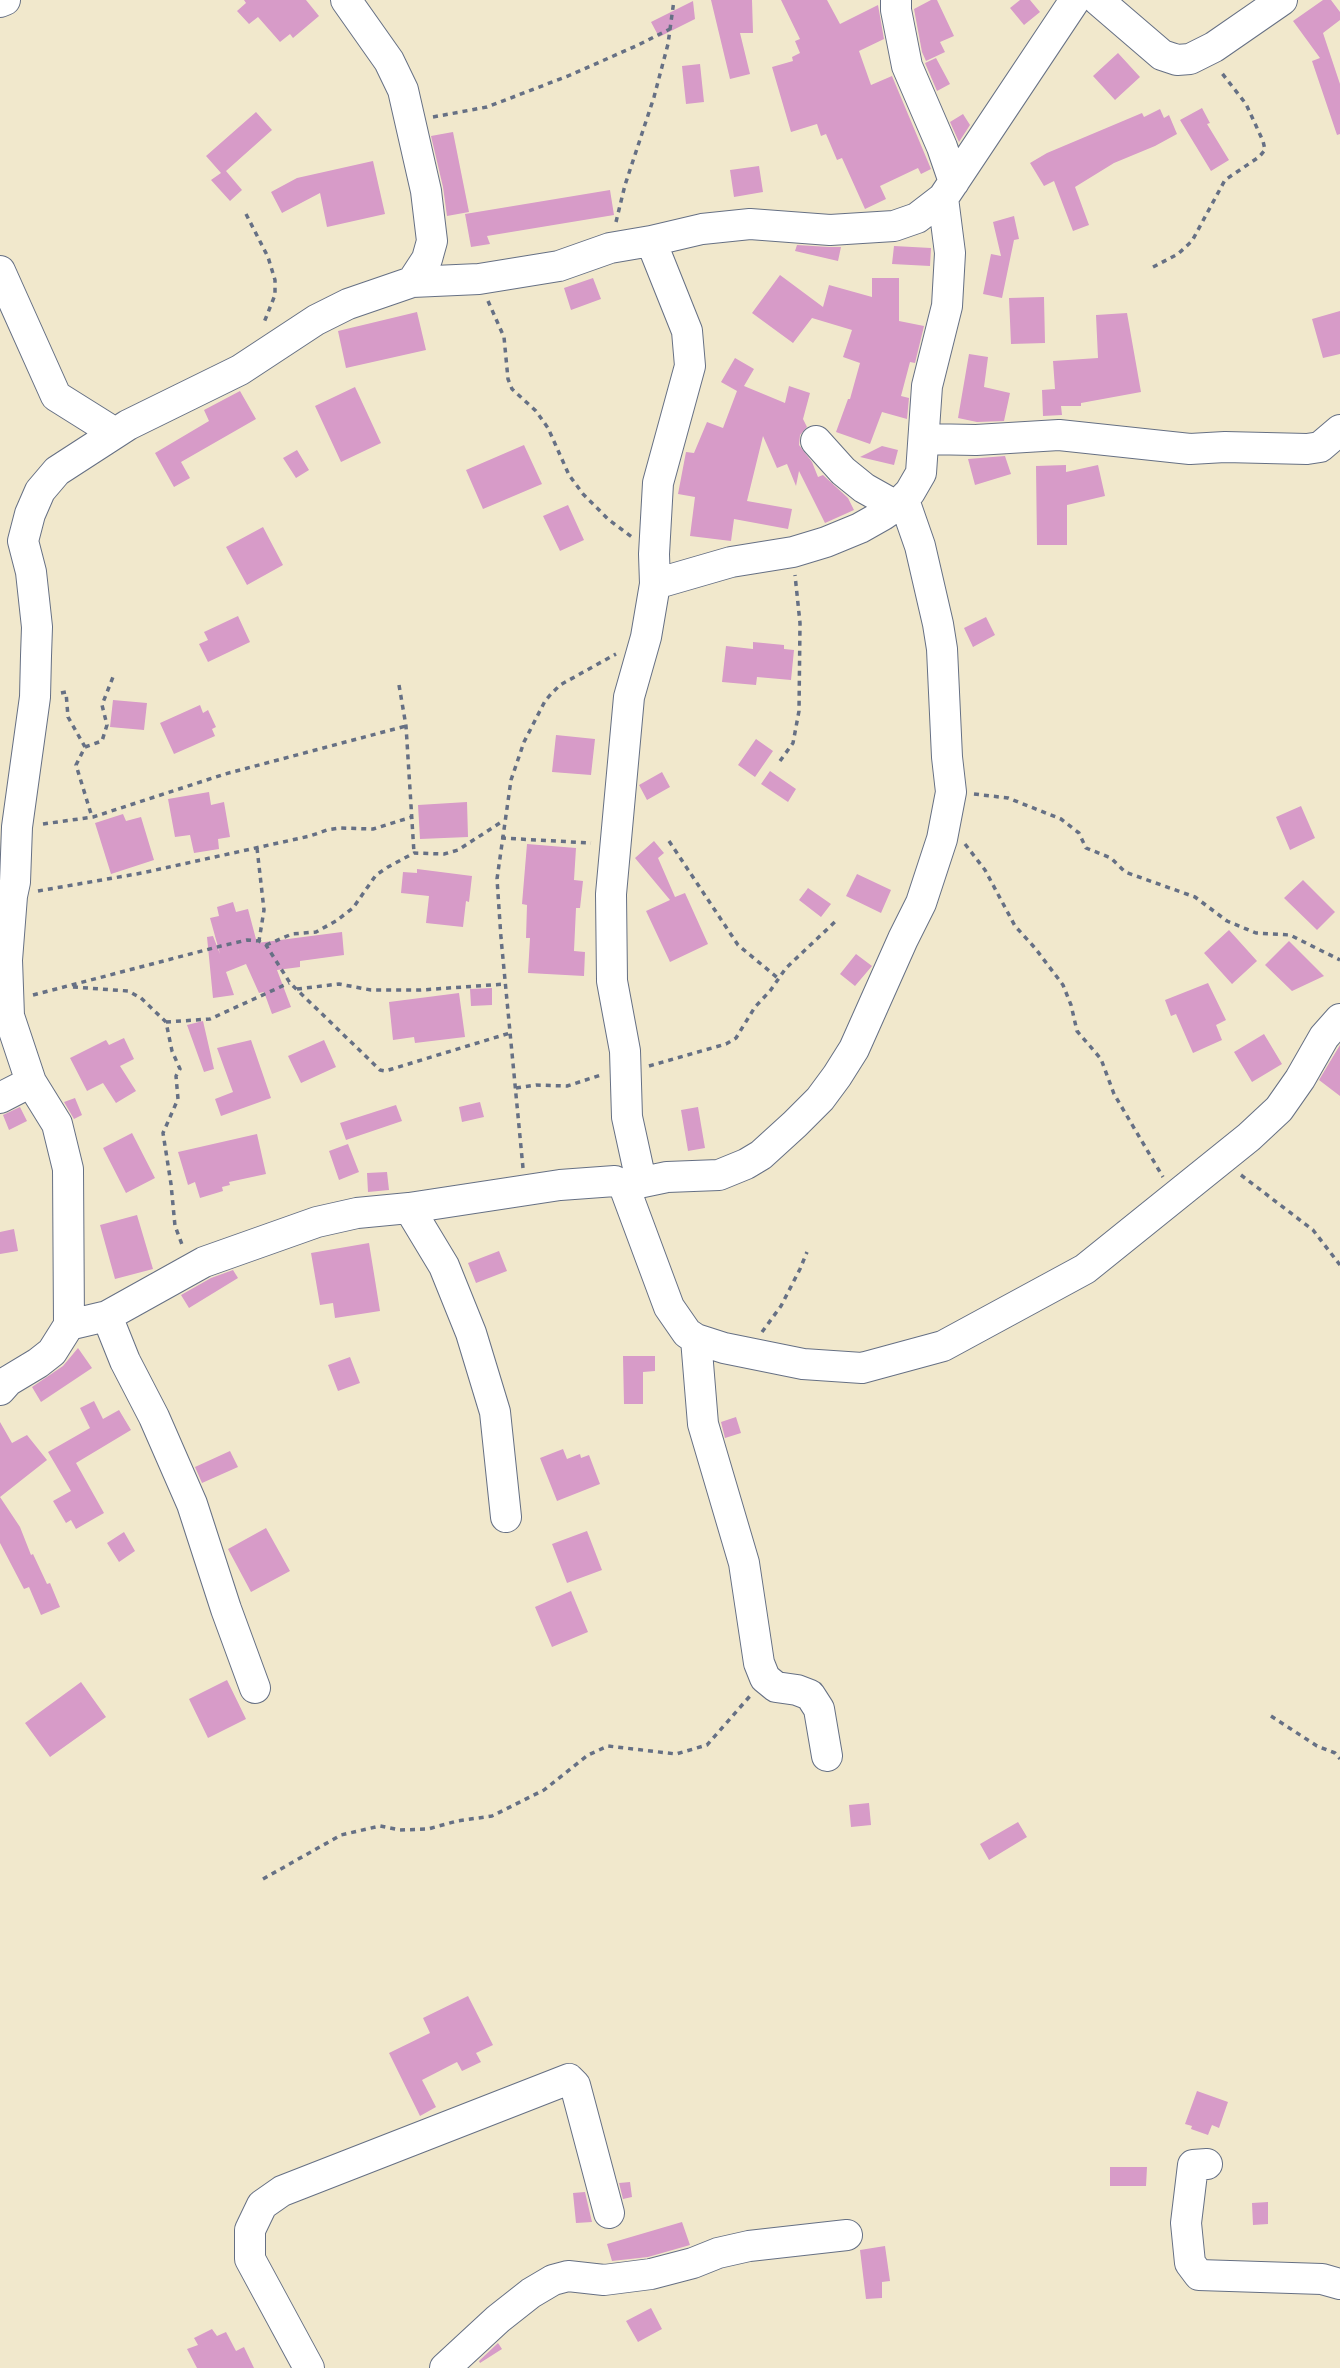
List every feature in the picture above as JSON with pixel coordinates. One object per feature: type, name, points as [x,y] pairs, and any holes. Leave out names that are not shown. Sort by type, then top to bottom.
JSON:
[{"type":"street","points":[[0,2],[5,0]]},
{"type":"street","points":[[346,0],[389,61],[403,90],[411,122],[426,191],[432,241],[427,259],[412,282]]},
{"type":"street","points":[[655,584],[731,562],[793,552],[827,542],[860,528],[900,503],[921,472],[927,386],[947,306],[949,190],[942,147],[906,66],[895,10],[896,0]]},
{"type":"street","points":[[0,1390],[8,1381],[51,1352],[69,1325],[68,1169],[57,1124],[31,1082],[9,1016],[7,960],[15,882],[17,827],[35,697],[37,627],[31,572],[23,541],[40,491],[57,471],[114,433],[254,361],[316,320],[348,304],[412,282],[479,279],[559,266],[610,248],[702,229],[750,224],[830,230],[894,226],[917,218],[949,190],[1075,0]]},
{"type":"street","points":[[1098,0],[1162,55],[1177,60],[1189,59],[1204,52],[1282,0]]},
{"type":"street","points":[[652,241],[687,331],[690,366],[658,484],[655,584],[646,637],[629,697],[611,894],[612,981],[625,1051],[632,1184],[669,1307],[687,1333],[696,1339],[747,1353],[803,1364],[862,1368],[943,1346],[1085,1269],[1222,1160],[1279,1109],[1324,1037],[1340,1020]]},
{"type":"street","points":[[0,271],[56,396],[114,433]]},
{"type":"street","points":[[924,439],[976,440],[1059,435],[1190,449],[1307,449],[1320,447],[1340,429]]},
{"type":"street","points":[[816,441],[843,471],[877,497],[900,503]]},
{"type":"street","points":[[69,1325],[107,1317],[195,1267],[317,1222],[357,1213],[525,1190],[612,1181],[632,1184],[667,1177],[719,1175],[746,1164],[776,1142],[820,1099],[854,1049],[902,939],[921,903],[949,805],[942,649],[938,624],[920,546],[900,503]]},
{"type":"street","points":[[0,1098],[31,1082]]},
{"type":"street","points":[[409,1208],[444,1266],[471,1332],[495,1412],[506,1517]]},
{"type":"street","points":[[107,1317],[192,1504],[226,1609],[256,1688]]},
{"type":"street","points":[[696,1339],[703,1424],[744,1563],[759,1662],[765,1678],[776,1687],[810,1695],[819,1709],[827,1756]]},
{"type":"street","points":[[309,2368],[250,2259],[250,2230],[262,2205],[282,2191],[569,2079],[575,2085],[609,2213]]},
{"type":"street","points":[[1207,2164],[1193,2165],[1186,2223],[1191,2263],[1199,2275],[1322,2280],[1340,2284]]},
{"type":"street","points":[[460,2362],[498,2319],[531,2293],[553,2280],[568,2276],[604,2280],[652,2274],[749,2246],[846,2235]]},
{"type":"path","points":[[610,248],[625,186],[654,97],[674,0]]},
{"type":"path","points":[[411,122],[487,107],[579,71],[670,29]]},
{"type":"path","points":[[1153,267],[1178,254],[1192,241],[1225,180],[1265,150],[1246,104],[1204,52]]},
{"type":"path","points":[[246,214],[268,257],[275,279],[275,295],[265,316],[254,361]]},
{"type":"path","points":[[479,279],[504,337],[512,389],[536,411],[548,428],[569,475],[583,494],[609,520],[654,554]]},
{"type":"path","points":[[780,761],[793,743],[799,711],[800,623],[793,552]]},
{"type":"path","points":[[525,1190],[497,879],[511,780],[524,742],[545,701],[560,685],[646,637]]},
{"type":"path","points":[[93,817],[76,765],[85,747],[102,741],[107,724],[102,705],[113,677]]},
{"type":"path","points":[[399,684],[406,726],[414,853]]},
{"type":"path","points":[[35,697],[66,692],[68,717],[85,747]]},
{"type":"path","points":[[17,827],[93,817],[225,774],[406,726]]},
{"type":"path","points":[[1174,1197],[1114,1094],[1101,1059],[1077,1031],[1063,985],[1015,926],[949,805],[1008,799],[1037,808],[1061,818],[1079,833],[1086,848],[1111,858],[1125,872],[1195,897],[1227,921],[1256,933],[1290,935],[1340,960]]},
{"type":"path","points":[[12,896],[142,873],[327,830],[373,830],[412,817]]},
{"type":"path","points":[[266,945],[292,934],[316,932],[336,921],[353,908],[376,875],[414,853],[444,854],[458,850],[504,821]]},
{"type":"path","points":[[501,838],[592,843],[614,855]]},
{"type":"path","points":[[669,841],[738,945],[779,979]]},
{"type":"path","points":[[257,848],[264,910],[259,941]]},
{"type":"path","points":[[515,1088],[536,1085],[567,1086],[606,1073],[625,1073],[726,1044],[736,1038],[755,1007],[786,968],[838,919]]},
{"type":"path","points":[[9,1003],[40,992],[247,940],[266,945],[290,983],[355,1044],[373,1065],[385,1071],[510,1033]]},
{"type":"path","points":[[166,1022],[210,1018],[290,983]]},
{"type":"path","points":[[297,989],[339,984],[371,989],[421,990],[505,984]]},
{"type":"path","points":[[71,986],[128,991],[141,998],[166,1022],[180,1069],[176,1076],[178,1099],[163,1133],[175,1226],[195,1267]]},
{"type":"path","points":[[1222,1160],[1313,1230],[1340,1265]]},
{"type":"path","points":[[747,1353],[781,1306],[807,1252]]},
{"type":"path","points":[[262,1879],[341,1835],[380,1826],[400,1830],[428,1829],[492,1816],[544,1790],[587,1755],[608,1746],[676,1754],[707,1745],[765,1678]]},
{"type":"path","points":[[1271,1716],[1317,1746],[1335,1753],[1340,1759]]},
{"type":"building","points":[[244,0],[306,0],[319,16],[293,38],[290,34],[280,42],[258,17],[249,24],[237,11],[246,3]]},
{"type":"building","points":[[711,0],[752,0],[753,33],[740,33],[750,74],[730,79]]},
{"type":"building","points":[[781,0],[827,0],[840,24],[878,5],[884,39],[859,51],[871,85],[892,76],[931,169],[921,174],[918,168],[880,186],[886,199],[865,209],[842,158],[837,160],[826,134],[821,136],[817,124],[791,132],[772,67],[793,61],[792,57],[800,53],[795,41],[800,39]]},
{"type":"building","points":[[931,0],[937,0],[954,36],[940,42],[945,52],[926,61],[914,9]]},
{"type":"building","points":[[1020,0],[1030,0],[1040,12],[1024,25],[1010,8]]},
{"type":"building","points":[[1323,0],[1331,0],[1340,12],[1340,20],[1323,33],[1340,84],[1340,134],[1337,135],[1312,61],[1320,58],[1293,21]]},
{"type":"building","points":[[693,1],[695,19],[659,37],[651,22]]},
{"type":"building","points":[[1118,53],[1140,77],[1115,100],[1093,76]]},
{"type":"building","points":[[936,58],[950,84],[937,91],[925,63]]},
{"type":"building","points":[[700,64],[704,102],[686,104],[682,66]]},
{"type":"building","points":[[1202,108],[1210,123],[1207,124],[1229,160],[1211,171],[1180,120]]},
{"type":"building","points":[[1160,109],[1164,118],[1169,115],[1177,134],[1114,163],[1075,187],[1089,225],[1073,231],[1054,181],[1044,186],[1030,163],[1047,153],[1142,113],[1144,117]]},
{"type":"building","points":[[256,112],[272,130],[226,171],[242,190],[230,201],[211,180],[221,173],[206,156]]},
{"type":"building","points":[[963,114],[970,125],[959,142],[950,122]]},
{"type":"building","points":[[453,132],[469,212],[447,216],[431,136]]},
{"type":"building","points":[[373,161],[385,214],[327,227],[320,193],[282,213],[271,192],[297,178]]},
{"type":"building","points":[[759,166],[763,192],[734,197],[730,170]]},
{"type":"building","points":[[610,190],[614,215],[487,236],[490,244],[471,247],[465,214]]},
{"type":"building","points":[[1014,216],[1019,239],[1014,240],[1002,298],[983,294],[991,254],[1001,256],[993,222]]},
{"type":"building","points":[[797,245],[841,247],[838,261],[795,251]]},
{"type":"building","points":[[894,246],[931,248],[930,266],[892,264]]},
{"type":"building","points":[[780,275],[823,307],[829,285],[872,297],[872,278],[899,278],[899,321],[924,326],[915,363],[910,362],[901,396],[909,398],[907,419],[882,412],[870,444],[836,432],[850,399],[860,363],[843,357],[852,330],[812,318],[793,343],[752,313]]},
{"type":"building","points":[[593,278],[601,299],[571,310],[564,288]]},
{"type":"building","points":[[1044,297],[1045,343],[1011,344],[1009,298]]},
{"type":"building","points":[[1340,311],[1340,354],[1323,358],[1312,319]]},
{"type":"building","points":[[417,312],[426,350],[346,368],[338,331]]},
{"type":"building","points":[[1127,313],[1141,392],[1081,403],[1081,406],[1061,406],[1062,415],[1043,416],[1042,390],[1055,389],[1053,361],[1098,358],[1096,315]]},
{"type":"building","points":[[969,354],[988,357],[984,387],[1010,393],[1004,421],[977,422],[958,418]]},
{"type":"building","points":[[735,358],[754,369],[744,386],[785,403],[789,386],[810,393],[803,419],[807,427],[800,435],[799,445],[812,462],[818,477],[823,475],[848,498],[854,510],[825,523],[799,471],[796,486],[787,464],[777,468],[763,436],[747,501],[792,509],[788,529],[734,519],[731,541],[690,536],[695,497],[678,494],[686,452],[694,453],[707,422],[723,428],[737,391],[721,382]]},
{"type":"building","points":[[355,387],[381,443],[341,462],[315,406]]},
{"type":"building","points":[[240,391],[256,419],[181,462],[190,478],[174,487],[155,453],[209,421],[204,410]]},
{"type":"building","points":[[524,445],[542,484],[483,509],[466,470]]},
{"type":"building","points":[[882,446],[898,450],[894,465],[860,457]]},
{"type":"building","points":[[297,450],[309,470],[296,478],[283,458]]},
{"type":"building","points":[[1005,456],[1011,474],[975,485],[968,459]]},
{"type":"building","points":[[1066,465],[1066,472],[1098,465],[1105,496],[1067,505],[1067,545],[1037,545],[1036,466]]},
{"type":"building","points":[[568,505],[584,540],[560,551],[543,516]]},
{"type":"building","points":[[263,527],[283,565],[247,585],[226,547]]},
{"type":"building","points":[[238,616],[250,642],[208,662],[199,644],[208,640],[204,632]]},
{"type":"building","points":[[986,617],[995,635],[973,647],[964,628]]},
{"type":"building","points":[[753,642],[784,645],[784,649],[794,650],[791,680],[757,677],[756,685],[722,682],[726,646],[753,649]]},
{"type":"building","points":[[113,700],[147,703],[144,730],[110,727]]},
{"type":"building","points":[[200,705],[203,713],[208,710],[216,727],[212,729],[215,736],[174,754],[160,723]]},
{"type":"building","points":[[556,735],[595,739],[591,775],[552,772]]},
{"type":"building","points":[[756,739],[773,751],[755,777],[738,765]]},
{"type":"building","points":[[770,771],[796,789],[788,802],[761,784]]},
{"type":"building","points":[[662,772],[670,787],[647,800],[639,785]]},
{"type":"building","points":[[209,792],[211,805],[224,802],[230,837],[218,839],[219,849],[194,853],[190,835],[175,837],[168,799]]},
{"type":"building","points":[[467,802],[468,837],[420,839],[418,805]]},
{"type":"building","points":[[1301,806],[1315,838],[1290,850],[1276,817]]},
{"type":"building","points":[[123,814],[126,821],[141,817],[154,860],[111,874],[95,823]]},
{"type":"building","points":[[654,841],[664,853],[658,858],[675,897],[685,893],[708,944],[670,962],[646,911],[670,900],[635,858]]},
{"type":"building","points":[[527,844],[576,848],[574,880],[583,881],[580,908],[576,908],[574,951],[585,952],[584,976],[528,973],[530,938],[526,938],[527,905],[522,904]]},
{"type":"building","points":[[417,869],[472,876],[463,927],[426,923],[429,896],[401,893],[403,872],[417,873]]},
{"type":"building","points":[[857,874],[891,890],[881,913],[846,896]]},
{"type":"building","points":[[1303,880],[1335,912],[1317,930],[1284,898]]},
{"type":"building","points":[[808,888],[831,904],[821,917],[799,900]]},
{"type":"building","points":[[233,902],[236,912],[248,909],[257,943],[342,932],[344,955],[300,961],[300,967],[277,970],[291,1007],[272,1014],[264,992],[259,993],[246,964],[226,972],[234,995],[213,998],[207,937],[213,936],[220,954],[210,918],[219,916],[217,907]]},
{"type":"building","points":[[1229,930],[1257,961],[1232,984],[1204,953]]},
{"type":"building","points":[[1289,941],[1324,976],[1292,991],[1265,965]]},
{"type":"building","points":[[856,954],[872,966],[855,986],[840,974]]},
{"type":"building","points":[[1208,983],[1226,1020],[1216,1025],[1222,1040],[1193,1053],[1176,1014],[1171,1016],[1165,1000]]},
{"type":"building","points":[[492,988],[492,1005],[471,1006],[470,989]]},
{"type":"building","points":[[459,993],[465,1037],[415,1043],[414,1037],[393,1040],[389,1002]]},
{"type":"building","points":[[203,1021],[214,1069],[204,1072],[187,1025]]},
{"type":"building","points":[[1264,1034],[1282,1064],[1252,1082],[1234,1052]]},
{"type":"building","points":[[124,1038],[134,1059],[120,1066],[136,1091],[116,1103],[103,1083],[87,1091],[70,1058],[106,1040],[109,1045]]},
{"type":"building","points":[[251,1040],[271,1098],[221,1116],[215,1099],[233,1092],[217,1048]]},
{"type":"building","points":[[324,1040],[336,1067],[301,1083],[288,1056]]},
{"type":"building","points":[[1340,1045],[1340,1096],[1319,1080]]},
{"type":"building","points":[[75,1098],[82,1115],[74,1119],[64,1102]]},
{"type":"building","points":[[480,1102],[484,1117],[462,1122],[459,1107]]},
{"type":"building","points":[[396,1105],[402,1121],[346,1140],[340,1123]]},
{"type":"building","points":[[20,1107],[27,1121],[9,1130],[3,1115]]},
{"type":"building","points":[[698,1107],[705,1148],[688,1151],[681,1110]]},
{"type":"building","points":[[132,1133],[155,1178],[126,1193],[103,1148]]},
{"type":"building","points":[[257,1134],[266,1174],[229,1182],[230,1185],[222,1187],[223,1191],[200,1198],[195,1182],[188,1185],[178,1152]]},
{"type":"building","points":[[348,1144],[359,1172],[339,1180],[329,1151]]},
{"type":"building","points":[[387,1172],[389,1190],[368,1192],[367,1173]]},
{"type":"building","points":[[137,1215],[153,1269],[115,1279],[100,1225]]},
{"type":"building","points":[[14,1229],[18,1251],[0,1254],[0,1232]]},
{"type":"building","points":[[369,1243],[380,1311],[335,1318],[333,1303],[320,1305],[311,1253]]},
{"type":"building","points":[[499,1251],[507,1271],[476,1283],[468,1263]]},
{"type":"building","points":[[233,1270],[238,1278],[189,1308],[181,1295],[211,1278]]},
{"type":"building","points":[[78,1348],[92,1368],[41,1402],[32,1387],[63,1366]]},
{"type":"building","points":[[623,1356],[655,1356],[655,1371],[643,1372],[643,1404],[624,1404]]},
{"type":"building","points":[[350,1357],[360,1383],[338,1391],[328,1365]]},
{"type":"building","points":[[94,1401],[103,1419],[119,1410],[131,1430],[76,1463],[104,1513],[76,1529],[71,1520],[66,1523],[53,1501],[71,1491],[48,1452],[90,1428],[80,1408]]},
{"type":"building","points":[[736,1417],[741,1433],[725,1438],[721,1422]]},
{"type":"building","points":[[0,1422],[12,1443],[27,1435],[47,1460],[0,1497]]},
{"type":"building","points":[[563,1449],[567,1459],[580,1454],[581,1458],[589,1455],[600,1484],[557,1501],[540,1458]]},
{"type":"building","points":[[230,1451],[238,1467],[202,1483],[195,1467]]},
{"type":"building","points":[[0,1497],[20,1527],[31,1555],[33,1554],[47,1584],[50,1583],[60,1607],[41,1615],[29,1587],[24,1589],[0,1543]]},
{"type":"building","points":[[266,1528],[290,1571],[251,1592],[228,1549]]},
{"type":"building","points":[[587,1531],[602,1570],[567,1583],[552,1544]]},
{"type":"building","points":[[124,1532],[135,1551],[119,1562],[107,1543]]},
{"type":"building","points":[[571,1591],[588,1632],[552,1647],[535,1607]]},
{"type":"building","points":[[227,1680],[246,1719],[208,1738],[189,1699]]},
{"type":"building","points":[[81,1682],[106,1717],[50,1757],[25,1723]]},
{"type":"building","points":[[869,1803],[871,1825],[851,1827],[849,1805]]},
{"type":"building","points":[[1018,1822],[1027,1837],[989,1860],[980,1844]]},
{"type":"building","points":[[468,1996],[493,2045],[476,2053],[481,2062],[462,2071],[457,2062],[422,2080],[436,2107],[420,2116],[389,2053],[430,2033],[423,2018]]},
{"type":"building","points":[[1197,2091],[1228,2102],[1219,2128],[1212,2125],[1208,2135],[1185,2124]]},
{"type":"building","points":[[1110,2167],[1147,2167],[1146,2186],[1110,2186]]},
{"type":"building","points":[[630,2182],[632,2197],[623,2199],[619,2183]]},
{"type":"building","points":[[585,2192],[592,2222],[576,2223],[573,2193]]},
{"type":"building","points":[[1268,2202],[1268,2224],[1253,2225],[1252,2203]]},
{"type":"building","points":[[682,2222],[690,2245],[648,2257],[612,2261],[607,2244]]},
{"type":"building","points":[[885,2246],[890,2281],[882,2282],[882,2298],[866,2299],[860,2250]]},
{"type":"building","points":[[651,2308],[662,2329],[638,2342],[626,2321]]},
{"type":"building","points":[[212,2329],[217,2336],[226,2332],[236,2351],[244,2347],[254,2368],[197,2368],[187,2349],[198,2345],[194,2338]]},
{"type":"building","points":[[498,2343],[502,2349],[480,2363],[479,2361]]}]
